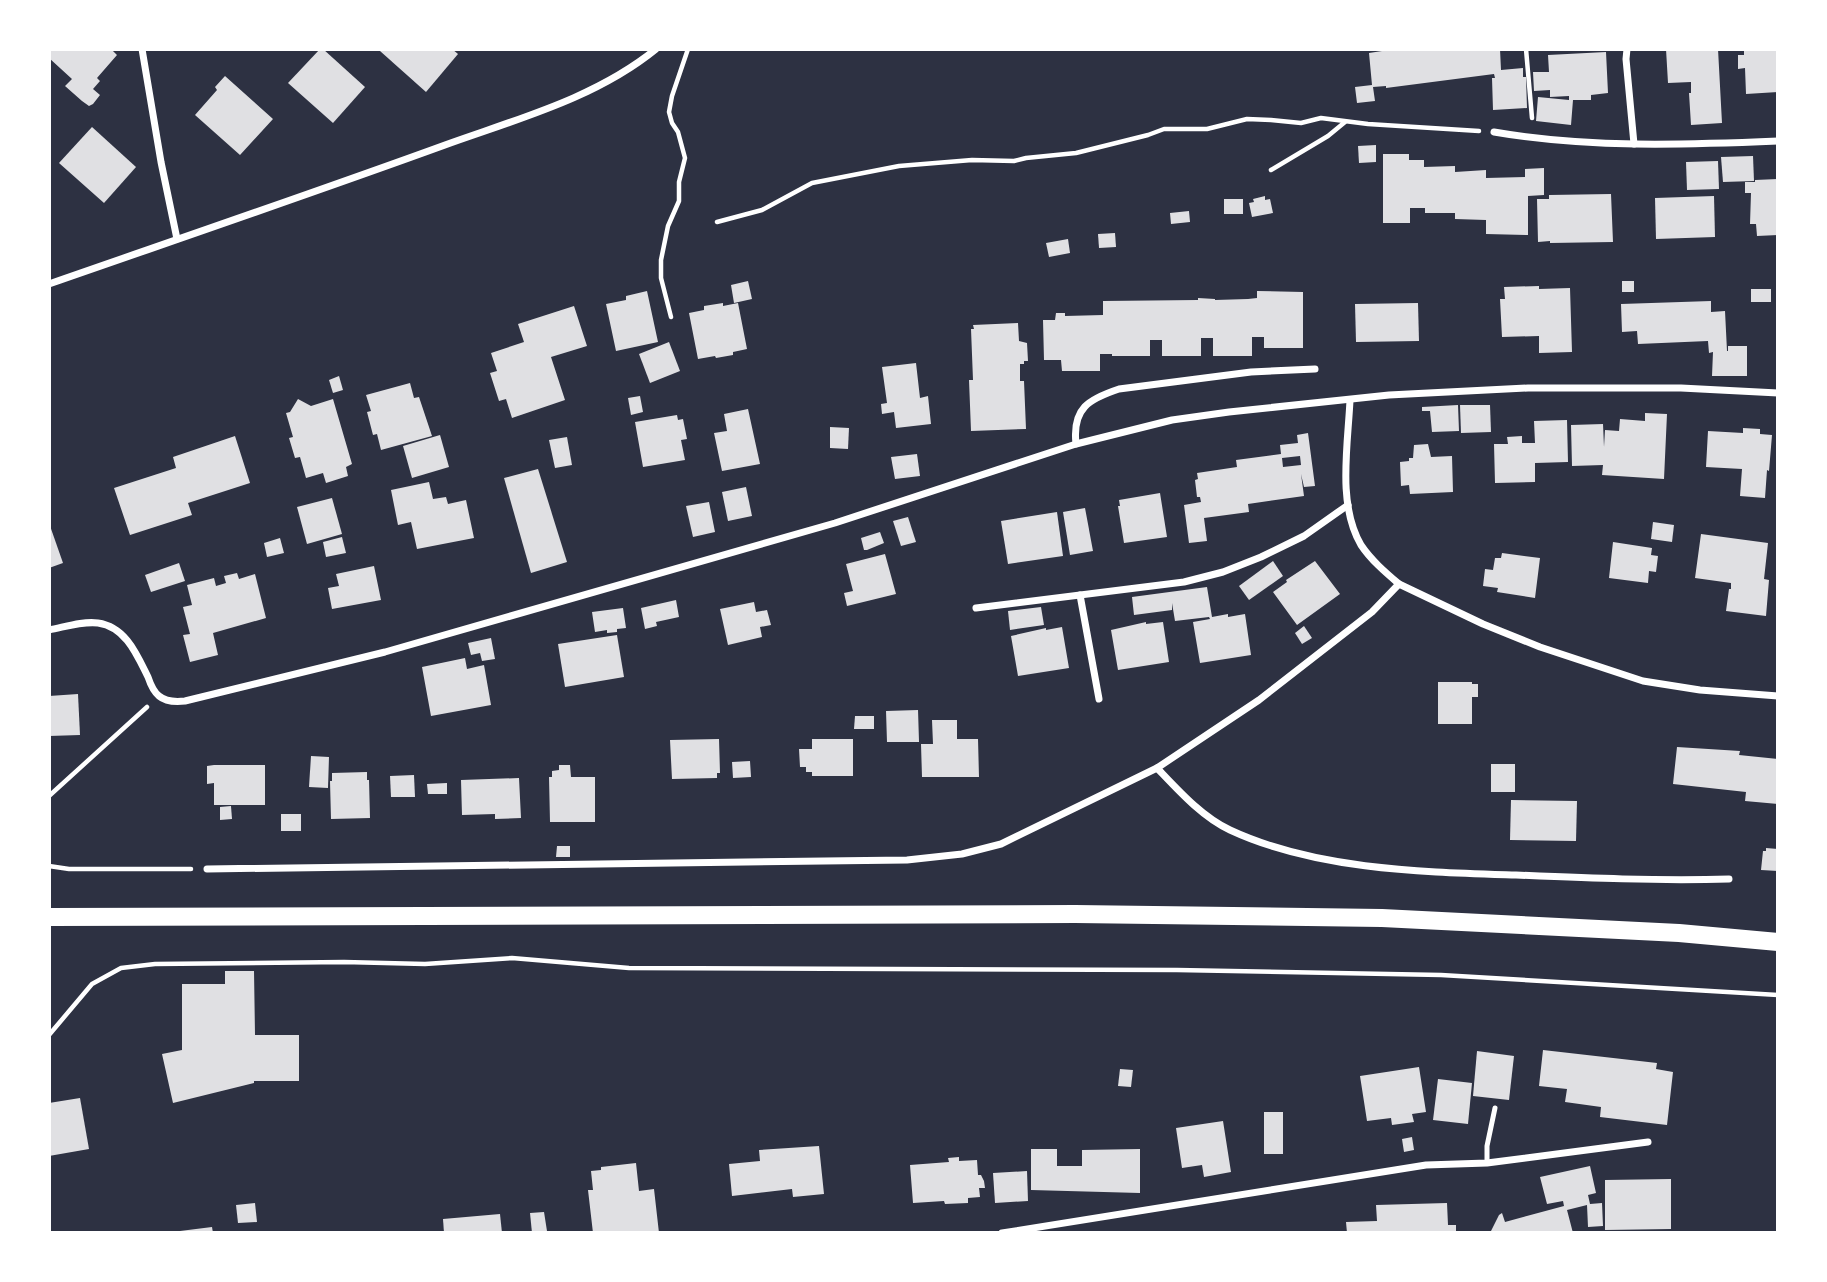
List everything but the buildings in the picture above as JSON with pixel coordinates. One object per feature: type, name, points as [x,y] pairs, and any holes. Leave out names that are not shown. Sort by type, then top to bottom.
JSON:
[{"type":"main road","points":[[49,917],[1173,915],[1382,918],[1778,936]]},
{"type":"main road","points":[[1711,935],[1778,942]]},
{"type":"street","points":[[142,49],[177,239]]},
{"type":"street","points":[[49,284],[355,178],[581,95],[634,67],[656,49]]},
{"type":"street","points":[[1627,49],[1634,144]]},
{"type":"street","points":[[1493,132],[1601,144],[1778,141]]},
{"type":"street","points":[[1076,444],[1075,425],[1084,407],[1103,394],[1119,388],[1251,372],[1315,369]]},
{"type":"street","points":[[49,630],[80,624],[111,626],[123,634],[135,651],[159,696],[172,702],[185,701],[385,652],[835,523],[1076,444],[1172,420],[1389,395],[1528,388],[1681,388],[1778,393]]},
{"type":"street","points":[[1350,400],[1346,482],[1354,530],[1362,546],[1379,567],[1399,584],[1539,647],[1643,681],[1700,690],[1778,696]]},
{"type":"street","points":[[976,608],[1184,582],[1223,572],[1304,536],[1348,505]]},
{"type":"street","points":[[207,869],[907,860],[962,854],[1000,844],[1157,768],[1259,700],[1372,612],[1399,584]]},
{"type":"street","points":[[1080,595],[1099,699]]},
{"type":"street","points":[[1157,768],[1192,804],[1227,829],[1266,845],[1342,862],[1438,872],[1661,881],[1729,879]]},
{"type":"street","points":[[1002,1233],[1426,1165],[1487,1163],[1648,1142]]},
{"type":"lane","points":[[1487,1163],[1494,1108]]},
{"type":"path","points":[[671,317],[661,278],[661,260],[668,226],[679,201],[679,182],[685,158],[669,112],[688,49]]},
{"type":"path","points":[[1527,49],[1532,138]]},
{"type":"path","points":[[717,222],[762,210],[812,183],[881,169],[972,160],[1014,161],[1076,153],[1164,129],[1207,129],[1247,119],[1301,123],[1321,118],[1493,132]]},
{"type":"path","points":[[1271,170],[1328,136],[1346,121]]},
{"type":"path","points":[[49,796],[159,696]]},
{"type":"path","points":[[49,866],[69,869],[207,869]]},
{"type":"path","points":[[49,1035],[92,984],[121,968],[155,964],[425,964],[512,958],[629,968],[1177,970],[1427,975],[1778,995]]}]
